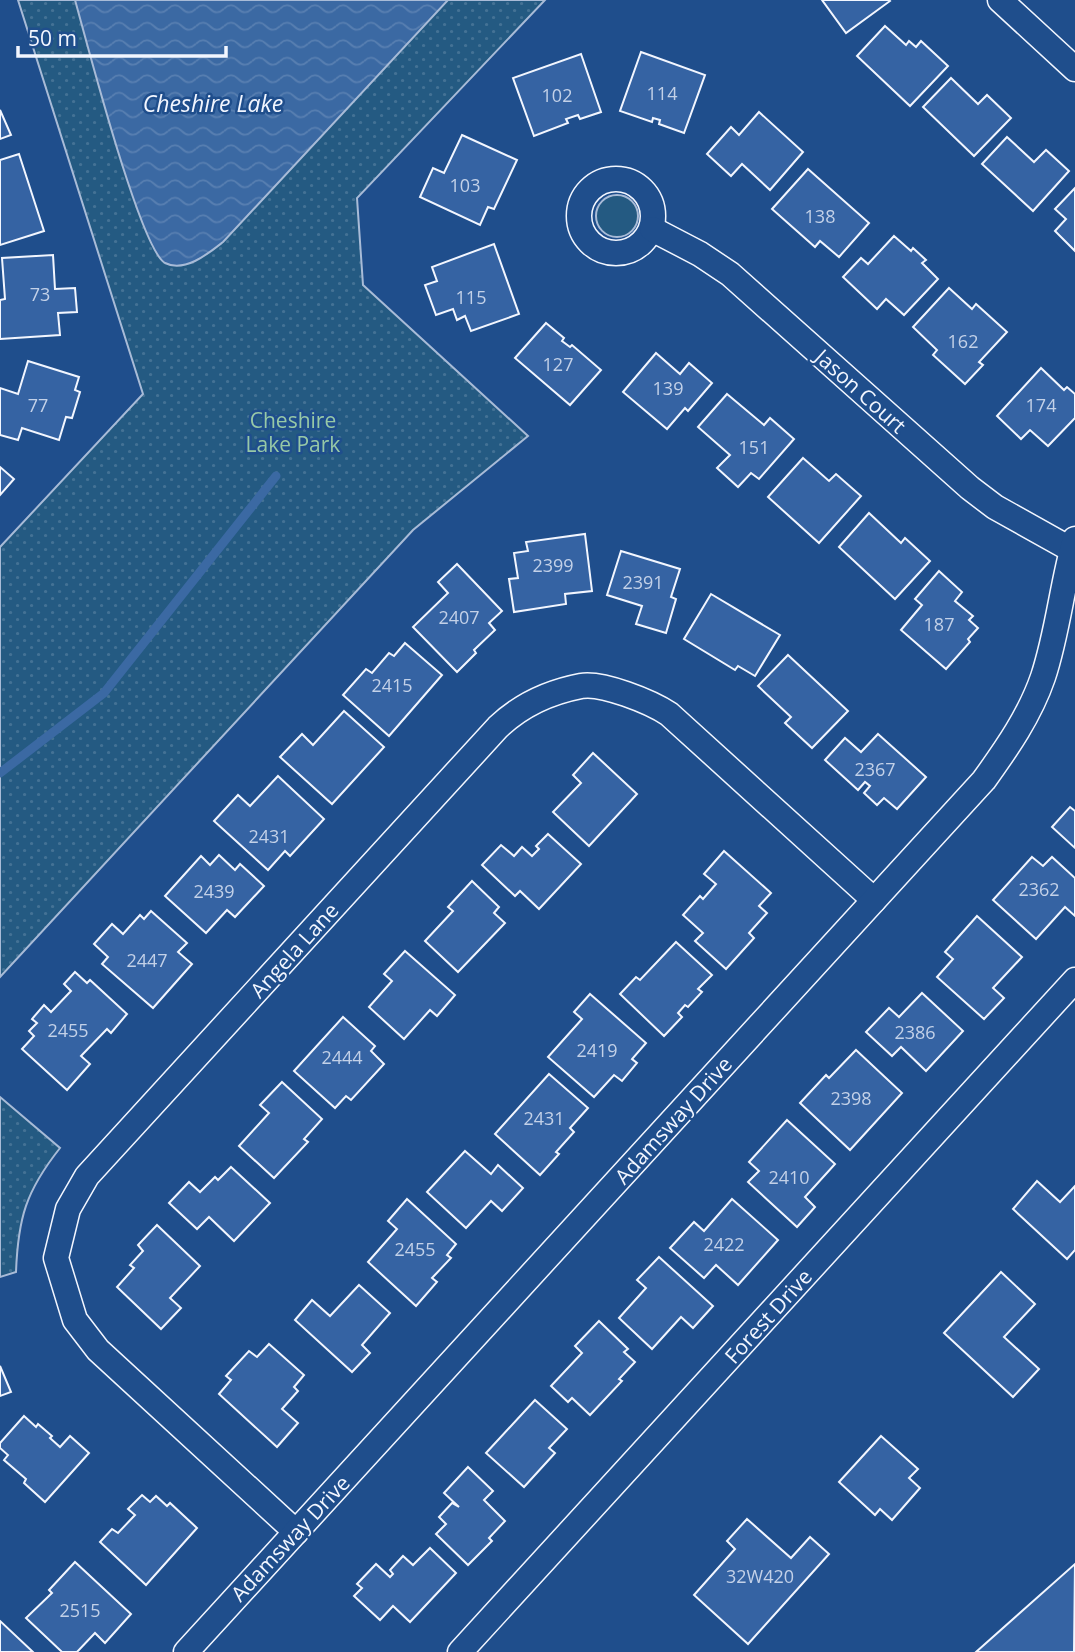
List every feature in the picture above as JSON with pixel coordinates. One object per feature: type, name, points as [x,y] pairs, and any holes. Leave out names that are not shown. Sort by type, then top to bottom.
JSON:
[{"type":"street","points":[[1000,0],[1075,69]]},
{"type":"street","name":"Jason Court","points":[[652,229],[700,254],[730,274],[970,488],[995,507],[1073,544]]},
{"type":"street","name":"Adamsway Drive","points":[[186,1652],[984,780],[1014,739],[1031,707],[1042,678],[1073,544]]},
{"type":"street","name":"Angela Lane","points":[[296,1531],[98,1350],[75,1320],[56,1258],[68,1209],[87,1176],[498,727],[510,715],[538,699],[583,685],[631,695],[656,705],[874,901]]},
{"type":"street","name":"Forest Drive","points":[[460,1652],[1075,980]]},
{"type":"green space","name":"Cheshire Lake Park","points":[[18,0],[545,0],[357,198],[363,285],[528,436],[413,530],[0,977],[0,547],[143,394]]},
{"type":"green space","points":[[617,195],[632,201],[638,216],[632,231],[617,237],[602,231],[596,216],[602,201]]},
{"type":"green space","points":[[0,1097],[60,1148],[39,1178],[26,1206],[19,1236],[16,1272],[0,1277]]},
{"type":"water","name":"Cheshire Lake","points":[[75,0],[448,0],[223,242],[188,264],[173,265],[165,263],[154,249],[128,184]]},
{"type":"building","points":[[822,0],[889,0],[890,1],[846,33]]},
{"type":"building","points":[[885,26],[906,45],[909,41],[916,47],[921,41],[948,66],[910,106],[857,56]]},
{"type":"building","points":[[641,52],[705,75],[684,133],[659,124],[660,120],[653,118],[652,122],[620,111]]},
{"type":"building","points":[[581,54],[601,112],[580,119],[578,115],[566,119],[568,123],[534,136],[513,78]]},
{"type":"building","points":[[951,78],[978,104],[987,95],[1011,118],[974,156],[923,107]]},
{"type":"building","points":[[0,110],[11,135],[0,139]]},
{"type":"building","points":[[759,112],[803,152],[770,190],[742,164],[731,176],[707,154],[731,127],[739,135]]},
{"type":"building","points":[[462,135],[517,160],[494,209],[488,207],[480,225],[420,197],[433,168],[444,173]]},
{"type":"building","points":[[1007,137],[1034,162],[1046,150],[1069,171],[1033,211],[982,164]]},
{"type":"building","points":[[19,154],[44,231],[0,245],[0,160]]},
{"type":"building","points":[[808,169],[869,223],[839,257],[820,241],[815,247],[772,209]]},
{"type":"building","points":[[1075,188],[1075,251],[1055,231],[1066,219],[1055,209]]},
{"type":"building","points":[[894,236],[926,260],[922,263],[938,279],[904,315],[886,299],[877,309],[843,277],[861,258],[868,264]]},
{"type":"building","points":[[494,244],[519,314],[471,331],[465,316],[457,320],[453,309],[436,315],[425,285],[437,281],[432,267]]},
{"type":"building","points":[[53,255],[55,289],[75,288],[77,312],[58,313],[60,335],[0,339],[0,300],[5,299],[2,258]]},
{"type":"building","points":[[949,288],[972,309],[976,304],[1007,332],[979,362],[983,365],[965,384],[933,355],[937,350],[913,327]]},
{"type":"building","points":[[546,323],[564,338],[562,341],[570,347],[572,345],[601,370],[570,405],[515,358]]},
{"type":"building","points":[[656,353],[680,374],[689,363],[712,383],[688,411],[685,408],[667,429],[623,392]]},
{"type":"building","points":[[28,361],[79,377],[75,390],[80,392],[72,418],[66,417],[59,440],[22,428],[18,440],[0,435],[0,388],[18,394]]},
{"type":"building","points":[[1041,368],[1064,390],[1067,387],[1075,394],[1075,418],[1048,446],[1030,430],[1021,439],[997,416]]},
{"type":"building","points":[[727,394],[764,425],[770,418],[794,439],[759,479],[751,473],[738,487],[717,468],[730,455],[698,427]]},
{"type":"building","points":[[803,458],[829,481],[836,474],[861,496],[819,543],[768,497]]},
{"type":"building","points":[[0,467],[14,479],[0,495]]},
{"type":"building","points":[[869,513],[901,543],[905,538],[930,561],[895,599],[839,547]]},
{"type":"building","points":[[585,534],[592,591],[565,594],[566,604],[514,612],[509,579],[518,578],[514,553],[528,551],[526,542]]},
{"type":"building","points":[[621,551],[680,569],[671,597],[676,599],[666,633],[636,624],[642,606],[607,595]]},
{"type":"building","points":[[457,564],[502,611],[489,623],[495,630],[474,650],[476,653],[457,672],[413,627],[448,593],[438,582]]},
{"type":"building","points":[[939,571],[962,592],[955,601],[973,616],[969,620],[978,628],[968,639],[970,642],[946,669],[901,630],[922,605],[915,599]]},
{"type":"building","points":[[711,594],[780,635],[755,676],[738,666],[735,670],[684,639]]},
{"type":"building","points":[[405,643],[442,675],[389,736],[343,695],[366,669],[372,673],[389,653],[394,656]]},
{"type":"building","points":[[788,655],[848,711],[812,748],[785,723],[791,717],[758,686]]},
{"type":"building","points":[[344,711],[384,747],[332,804],[280,757],[302,734],[313,745]]},
{"type":"building","points":[[878,734],[926,777],[897,809],[884,798],[877,805],[864,793],[870,786],[865,782],[858,790],[825,760],[845,738],[861,752]]},
{"type":"building","points":[[593,753],[637,794],[589,846],[553,812],[581,783],[573,775]]},
{"type":"building","points":[[278,776],[324,819],[290,856],[285,851],[268,870],[214,821],[238,795],[250,806]]},
{"type":"building","points":[[1070,807],[1075,811],[1075,848],[1052,827]]},
{"type":"building","points":[[548,834],[581,864],[539,909],[520,891],[515,896],[482,865],[501,845],[514,856],[522,847],[532,856],[539,849],[536,846]]},
{"type":"building","points":[[724,851],[771,893],[759,906],[767,913],[749,933],[754,938],[726,969],[695,941],[703,933],[683,915],[700,896],[703,899],[716,884],[704,874]]},
{"type":"building","points":[[219,855],[235,870],[240,864],[264,886],[235,917],[227,910],[206,933],[165,896],[201,856],[210,865]]},
{"type":"building","points":[[1032,857],[1043,866],[1052,857],[1075,878],[1075,916],[1065,907],[1036,939],[993,900]]},
{"type":"building","points":[[472,881],[499,907],[494,913],[505,923],[458,972],[425,941],[453,911],[448,907]]},
{"type":"building","points":[[151,911],[187,943],[178,952],[192,964],[153,1008],[102,964],[108,957],[94,944],[112,924],[123,934],[140,915],[144,919]]},
{"type":"building","points":[[977,916],[1022,957],[993,988],[1004,998],[984,1019],[937,977],[953,959],[945,952]]},
{"type":"building","points":[[676,942],[712,975],[698,989],[702,992],[678,1013],[682,1017],[664,1036],[620,994],[636,977],[640,980]]},
{"type":"building","points":[[405,951],[455,995],[437,1016],[430,1010],[404,1039],[369,1007],[392,981],[384,974]]},
{"type":"building","points":[[75,972],[87,983],[90,980],[127,1014],[111,1033],[107,1029],[81,1056],[90,1064],[67,1090],[22,1049],[34,1036],[29,1031],[37,1023],[32,1019],[44,1005],[51,1012],[71,991],[64,984]]},
{"type":"building","points":[[922,993],[963,1031],[926,1071],[901,1047],[892,1056],[866,1032],[889,1008],[899,1017]]},
{"type":"building","points":[[590,994],[646,1043],[632,1059],[637,1063],[622,1081],[614,1075],[594,1097],[548,1057],[582,1019],[574,1012]]},
{"type":"building","points":[[343,1017],[375,1046],[371,1051],[384,1064],[351,1100],[346,1096],[335,1108],[294,1071]]},
{"type":"building","points":[[856,1050],[902,1093],[850,1150],[800,1103],[826,1075],[829,1078]]},
{"type":"building","points":[[549,1074],[588,1108],[570,1128],[574,1132],[556,1152],[559,1154],[540,1175],[495,1134]]},
{"type":"building","points":[[282,1082],[322,1119],[304,1139],[308,1142],[274,1178],[239,1146],[269,1113],[260,1105]]},
{"type":"building","points":[[787,1120],[835,1164],[805,1197],[815,1207],[797,1227],[748,1182],[759,1171],[749,1162]]},
{"type":"building","points":[[465,1151],[491,1174],[498,1165],[523,1188],[502,1211],[491,1201],[466,1228],[427,1192]]},
{"type":"building","points":[[231,1167],[270,1203],[234,1241],[209,1217],[197,1229],[169,1203],[189,1182],[200,1192],[215,1177],[218,1180]]},
{"type":"building","points":[[1037,1181],[1060,1202],[1075,1186],[1075,1250],[1067,1259],[1013,1209]]},
{"type":"building","points":[[407,1199],[456,1244],[447,1255],[451,1258],[432,1278],[437,1282],[416,1306],[368,1262],[397,1229],[388,1221]]},
{"type":"building","points":[[732,1199],[778,1240],[738,1285],[716,1265],[704,1278],[670,1248],[694,1222],[704,1231]]},
{"type":"building","points":[[157,1225],[200,1266],[170,1298],[181,1308],[161,1329],[117,1287],[134,1268],[130,1265],[143,1251],[138,1245]]},
{"type":"building","points":[[659,1257],[713,1306],[693,1328],[681,1317],[652,1349],[619,1318],[646,1288],[637,1280]]},
{"type":"building","points":[[1001,1272],[1035,1304],[1004,1337],[1039,1369],[1013,1397],[944,1333]]},
{"type":"building","points":[[359,1285],[390,1313],[362,1345],[370,1353],[352,1372],[295,1320],[312,1300],[330,1316]]},
{"type":"building","points":[[599,1321],[628,1349],[624,1352],[635,1362],[619,1379],[622,1381],[590,1415],[572,1398],[568,1402],[551,1386],[582,1353],[575,1346]]},
{"type":"building","points":[[269,1344],[304,1375],[294,1387],[298,1391],[282,1409],[298,1423],[277,1447],[219,1394],[231,1380],[226,1376],[249,1351],[257,1357]]},
{"type":"building","points":[[0,1366],[11,1392],[0,1396]]},
{"type":"building","points":[[535,1400],[567,1429],[549,1448],[555,1453],[524,1487],[486,1453]]},
{"type":"building","points":[[24,1416],[52,1436],[50,1438],[60,1447],[70,1436],[89,1453],[45,1502],[24,1483],[26,1479],[4,1460],[8,1455],[0,1448],[0,1443]]},
{"type":"building","points":[[881,1436],[918,1469],[909,1478],[920,1488],[892,1520],[880,1509],[875,1515],[839,1482]]},
{"type":"building","points":[[468,1467],[493,1491],[484,1500],[505,1521],[489,1538],[492,1541],[468,1565],[436,1534],[446,1524],[439,1517],[452,1503],[459,1507],[444,1493]]},
{"type":"building","points":[[142,1495],[150,1502],[156,1496],[167,1506],[170,1503],[197,1528],[146,1585],[100,1542],[112,1529],[118,1533],[135,1515],[128,1509]]},
{"type":"building","points":[[747,1519],[791,1558],[810,1537],[829,1554],[748,1644],[694,1595],[735,1549],[727,1541]]},
{"type":"building","points":[[430,1548],[456,1573],[410,1622],[393,1606],[380,1620],[354,1596],[362,1588],[357,1584],[376,1564],[390,1577],[393,1574],[390,1570],[403,1556],[413,1565]]},
{"type":"building","points":[[75,1562],[131,1614],[105,1643],[95,1633],[77,1652],[62,1652],[26,1618],[52,1593],[49,1590]]},
{"type":"building","points":[[1075,1564],[1074,1652],[976,1652]]},
{"type":"building","points":[[0,1621],[33,1652],[0,1652]]},
{"type":"waterway","points":[[0,773],[104,693],[276,476]]}]
